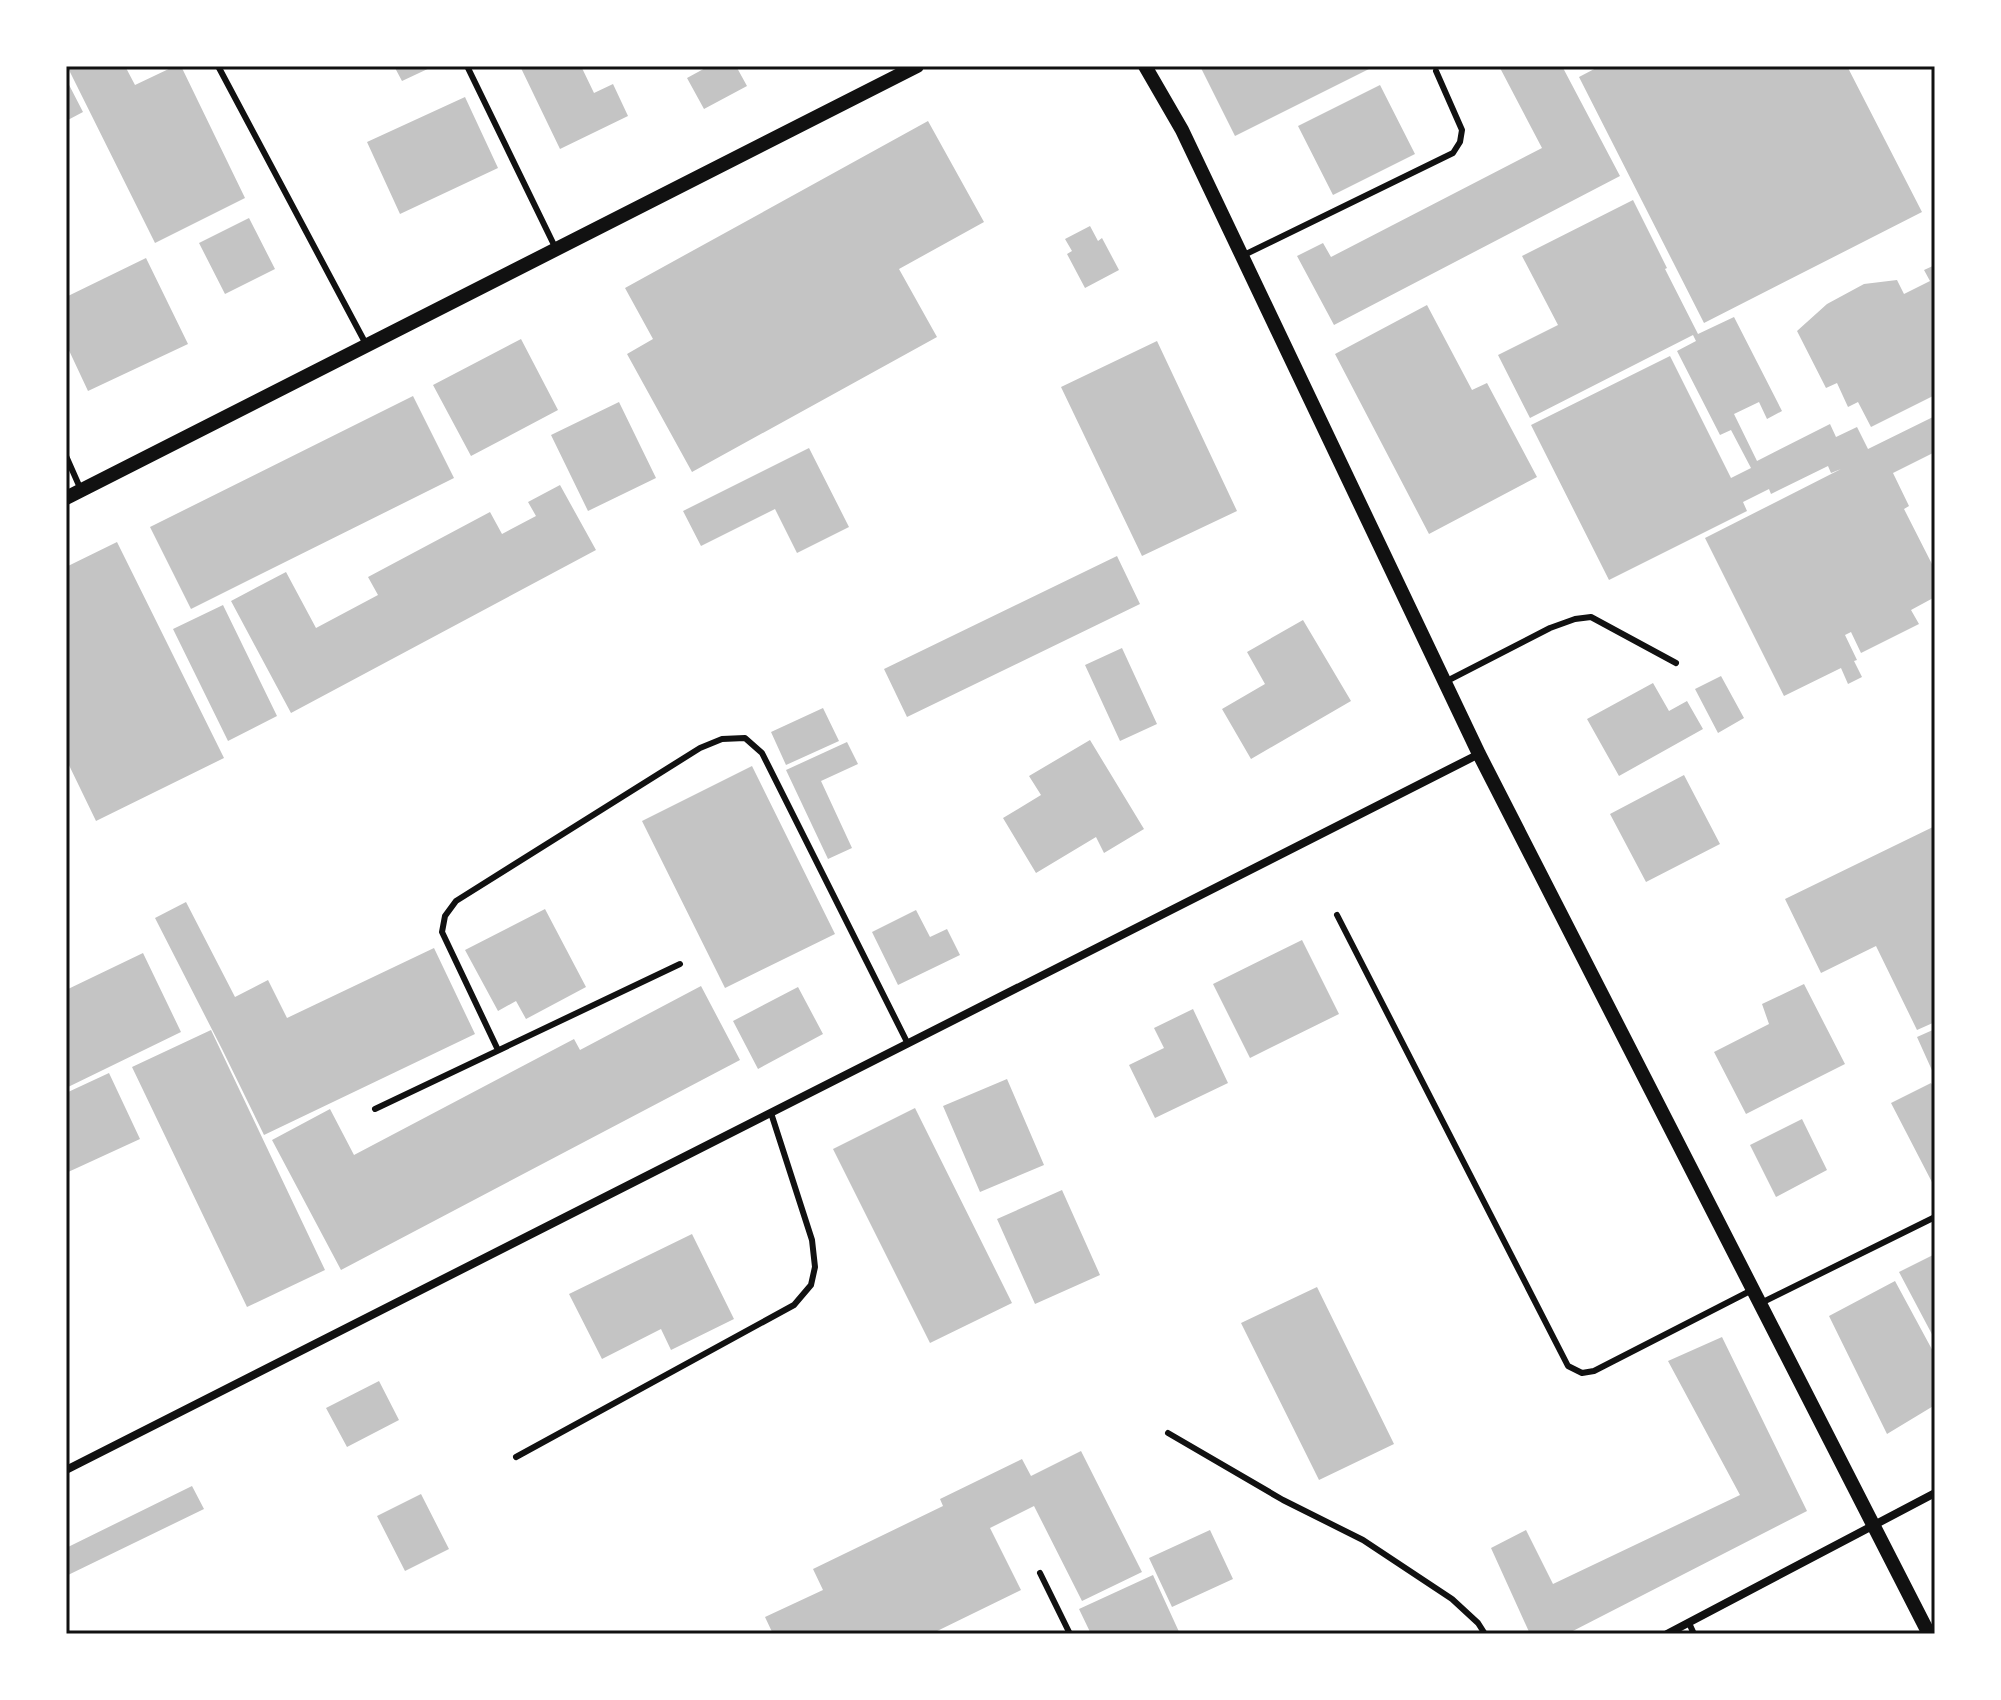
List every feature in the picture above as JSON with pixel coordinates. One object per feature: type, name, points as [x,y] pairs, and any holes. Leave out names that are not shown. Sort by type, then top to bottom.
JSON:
[{"type":"street","points":[[66,498],[917,66]]},
{"type":"street","points":[[1145,66],[1182,130],[1479,754],[1929,1634]]},
{"type":"street","points":[[66,1470],[1479,754]]},
{"type":"street","points":[[1667,1634],[1935,1493]]},
{"type":"lane","points":[[218,66],[367,346]]},
{"type":"lane","points":[[467,66],[556,249]]},
{"type":"lane","points":[[1242,256],[1453,153],[1460,142],[1462,130],[1436,71]]},
{"type":"lane","points":[[66,456],[81,490]]},
{"type":"lane","points":[[1445,682],[1550,628],[1591,617],[1676,663]]},
{"type":"lane","points":[[498,1050],[442,932],[445,916],[456,901],[700,748],[722,739],[745,738],[762,753],[908,1044]]},
{"type":"lane","points":[[1337,915],[1568,1366],[1582,1373],[1594,1371],[1754,1289]]},
{"type":"lane","points":[[375,1109],[680,964]]},
{"type":"lane","points":[[516,1457],[794,1305],[811,1285],[815,1267],[812,1240],[771,1113]]},
{"type":"lane","points":[[1761,1303],[1935,1217]]},
{"type":"lane","points":[[1168,1433],[1283,1500],[1363,1540],[1452,1599],[1478,1623],[1485,1634]]},
{"type":"lane","points":[[1040,1573],[1070,1634]]},
{"type":"lane","points":[[1689,1623],[1694,1634]]},
{"type":"building","points":[[67,66],[125,66],[135,85],[181,66],[245,198],[155,243]]},
{"type":"building","points":[[394,66],[434,66],[402,81]]},
{"type":"building","points":[[520,66],[581,66],[594,93],[613,84],[628,116],[560,149]]},
{"type":"building","points":[[709,66],[736,66],[747,86],[704,109],[687,78]]},
{"type":"building","points":[[1200,66],[1375,66],[1235,136]]},
{"type":"building","points":[[1499,66],[1562,66],[1620,176],[1334,325],[1297,256],[1323,243],[1331,257],[1542,148]]},
{"type":"building","points":[[1600,66],[1847,66],[1922,212],[1704,323],[1579,77]]},
{"type":"building","points":[[66,79],[83,112],[66,121]]},
{"type":"building","points":[[1380,85],[1415,154],[1333,195],[1298,126]]},
{"type":"building","points":[[465,97],[498,168],[400,214],[367,142]]},
{"type":"building","points":[[928,121],[984,222],[899,269],[937,337],[692,472],[627,354],[653,339],[625,288]]},
{"type":"building","points":[[1633,200],[1698,334],[1734,317],[1782,411],[1767,419],[1759,402],[1734,414],[1757,461],[1830,424],[1836,437],[1857,427],[1868,449],[1935,416],[1935,452],[1893,473],[1909,506],[1904,509],[1935,570],[1935,597],[1911,610],[1919,624],[1861,653],[1851,632],[1845,635],[1862,677],[1848,684],[1841,668],[1784,696],[1705,538],[1841,469],[1831,473],[1828,466],[1771,494],[1769,489],[1743,502],[1747,511],[1609,580],[1531,425],[1670,356],[1731,478],[1751,468],[1731,430],[1720,435],[1677,351],[1696,341],[1693,335],[1530,418],[1498,355],[1558,325],[1522,256]]},
{"type":"building","points":[[249,218],[275,269],[225,294],[199,243]]},
{"type":"building","points":[[1090,226],[1098,241],[1102,238],[1119,270],[1085,288],[1067,254],[1072,251],[1065,239]]},
{"type":"building","points":[[146,258],[188,344],[88,391],[66,344],[66,297]]},
{"type":"building","points":[[1935,265],[1935,395],[1871,427],[1858,402],[1848,407],[1837,383],[1826,388],[1797,331],[1827,304],[1864,284],[1897,280],[1904,294],[1930,281],[1924,270]]},
{"type":"building","points":[[1427,305],[1472,390],[1487,383],[1537,477],[1429,534],[1335,354]]},
{"type":"building","points":[[521,339],[558,410],[471,456],[433,385]]},
{"type":"building","points":[[1157,341],[1237,511],[1142,556],[1061,387]]},
{"type":"building","points":[[413,396],[454,478],[191,609],[150,527]]},
{"type":"building","points":[[619,402],[656,478],[588,511],[551,435]]},
{"type":"building","points":[[809,448],[849,527],[797,553],[775,509],[701,546],[683,511]]},
{"type":"building","points":[[560,485],[596,550],[291,713],[231,601],[286,572],[316,628],[378,595],[368,577],[490,512],[502,534],[536,516],[528,502]]},
{"type":"building","points":[[117,542],[224,758],[96,821],[66,759],[66,567]]},
{"type":"building","points":[[1117,556],[1140,604],[907,717],[884,669]]},
{"type":"building","points":[[223,605],[277,716],[228,741],[173,629]]},
{"type":"building","points":[[1303,620],[1351,701],[1251,759],[1222,709],[1265,684],[1247,652]]},
{"type":"building","points":[[1122,648],[1157,724],[1120,741],[1085,665]]},
{"type":"building","points":[[1721,676],[1744,718],[1718,733],[1695,689]]},
{"type":"building","points":[[1653,683],[1669,711],[1687,701],[1703,729],[1619,776],[1587,719]]},
{"type":"building","points":[[823,708],[839,741],[786,765],[771,732]]},
{"type":"building","points":[[1090,740],[1144,829],[1104,853],[1096,837],[1036,873],[1003,818],[1041,795],[1029,776]]},
{"type":"building","points":[[847,742],[858,764],[821,781],[852,848],[828,859],[786,770]]},
{"type":"building","points":[[752,766],[835,934],[725,988],[642,821]]},
{"type":"building","points":[[1684,775],[1720,844],[1646,882],[1610,814]]},
{"type":"building","points":[[1935,826],[1935,1022],[1917,1030],[1876,946],[1821,973],[1785,899]]},
{"type":"building","points":[[186,902],[235,997],[268,980],[287,1018],[434,948],[475,1034],[264,1135],[155,918]]},
{"type":"building","points":[[545,909],[586,987],[526,1019],[516,1001],[498,1011],[465,950]]},
{"type":"building","points":[[916,910],[930,937],[947,929],[960,955],[898,985],[872,932]]},
{"type":"building","points":[[1302,940],[1339,1014],[1250,1058],[1213,984]]},
{"type":"building","points":[[143,953],[181,1032],[66,1088],[66,990]]},
{"type":"building","points":[[1804,984],[1845,1064],[1746,1114],[1714,1052],[1769,1024],[1762,1004]]},
{"type":"building","points":[[701,986],[740,1060],[341,1270],[272,1140],[330,1109],[354,1155],[574,1039],[580,1050]]},
{"type":"building","points":[[798,987],[823,1034],[758,1069],[733,1021]]},
{"type":"building","points":[[1193,1009],[1228,1083],[1155,1118],[1129,1065],[1164,1048],[1154,1028]]},
{"type":"building","points":[[1935,1029],[1935,1077],[1917,1037]]},
{"type":"building","points":[[211,1030],[325,1270],[247,1307],[132,1067]]},
{"type":"building","points":[[109,1073],[140,1139],[66,1173],[66,1093]]},
{"type":"building","points":[[1007,1079],[1044,1165],[980,1192],[943,1106]]},
{"type":"building","points":[[1931,1083],[1935,1090],[1935,1188],[1891,1103]]},
{"type":"building","points":[[915,1108],[1012,1303],[930,1343],[833,1149]]},
{"type":"building","points":[[1802,1119],[1827,1170],[1776,1197],[1750,1145]]},
{"type":"building","points":[[1062,1190],[1100,1275],[1035,1304],[997,1219]]},
{"type":"building","points":[[692,1234],[734,1319],[671,1350],[661,1329],[602,1359],[569,1294]]},
{"type":"building","points":[[1935,1254],[1935,1340],[1899,1272]]},
{"type":"building","points":[[1895,1281],[1935,1355],[1935,1405],[1887,1434],[1829,1316]]},
{"type":"building","points":[[1317,1287],[1394,1444],[1319,1480],[1241,1323]]},
{"type":"building","points":[[1722,1337],[1807,1511],[1567,1634],[1530,1634],[1491,1548],[1526,1530],[1553,1584],[1740,1495],[1668,1361]]},
{"type":"building","points":[[379,1381],[399,1420],[347,1447],[326,1408]]},
{"type":"building","points":[[1081,1451],[1142,1572],[1082,1601],[1034,1506],[990,1528],[1021,1590],[931,1634],[773,1634],[765,1617],[823,1590],[813,1569],[943,1506],[940,1499],[1022,1459],[1031,1476]]},
{"type":"building","points":[[192,1486],[204,1509],[66,1576],[66,1548]]},
{"type":"building","points":[[421,1494],[449,1549],[405,1571],[377,1516]]},
{"type":"building","points":[[1210,1530],[1233,1579],[1172,1607],[1149,1558]]},
{"type":"building","points":[[1153,1575],[1180,1634],[1091,1634],[1079,1609]]}]
